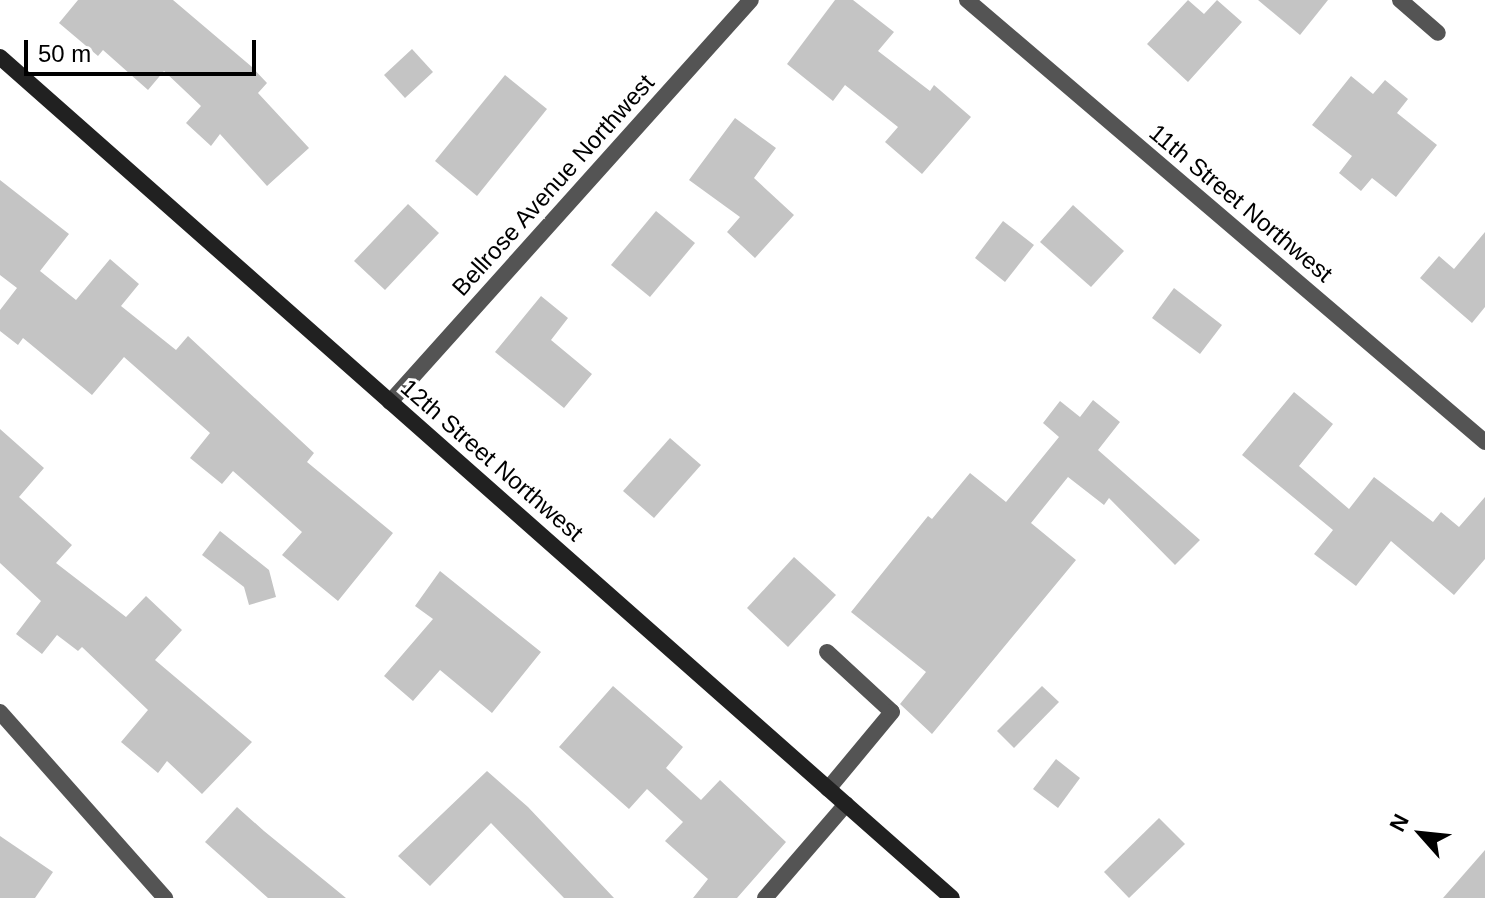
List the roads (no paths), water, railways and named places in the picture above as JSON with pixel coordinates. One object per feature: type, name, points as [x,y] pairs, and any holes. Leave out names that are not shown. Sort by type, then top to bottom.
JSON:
[{"type":"street","name":"Bellrose Avenue Northwest","points":[[390,402],[751,0]]},
{"type":"street","name":"11th Street Northwest","points":[[967,0],[1485,442]]},
{"type":"street","points":[[1400,0],[1438,33]]},
{"type":"street","name":"12th Street Northwest","points":[[0,57],[952,898]]},
{"type":"street","points":[[827,652],[892,712],[828,789]]},
{"type":"street","points":[[0,712],[165,898]]},
{"type":"street","points":[[765,898],[846,804]]}]
